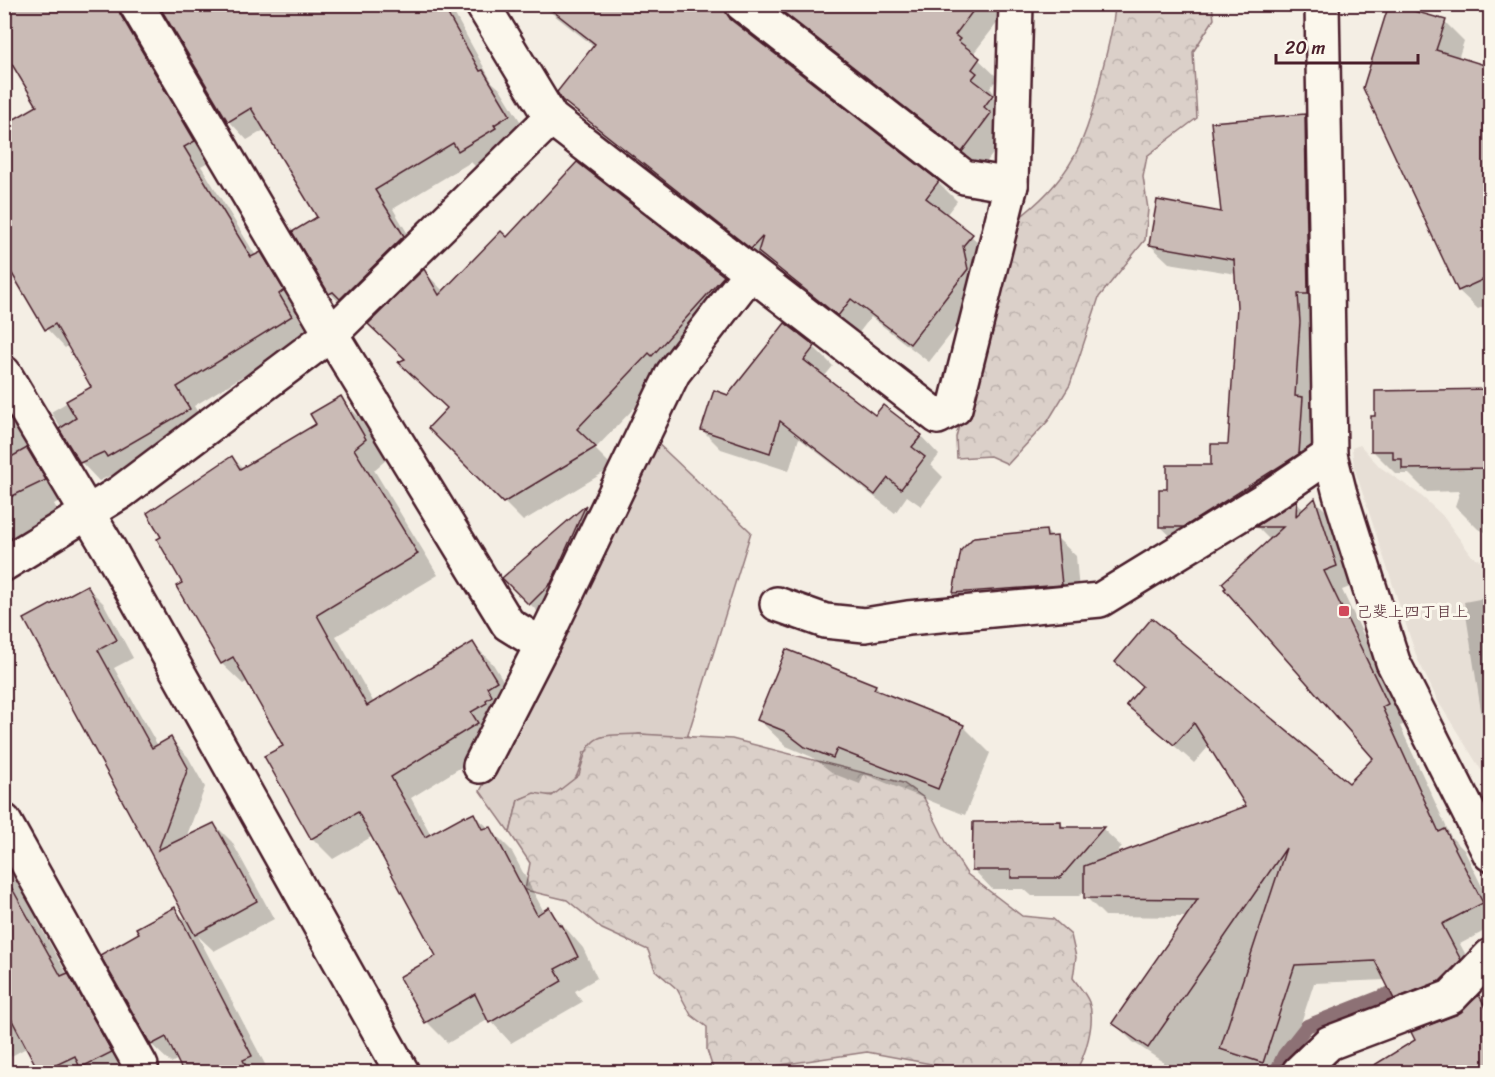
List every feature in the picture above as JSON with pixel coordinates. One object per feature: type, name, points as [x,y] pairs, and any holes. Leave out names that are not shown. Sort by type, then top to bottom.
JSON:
[{"type":"street","points":[[136,4],[330,334],[508,624],[542,645]]},
{"type":"street","points":[[482,4],[551,118],[938,417],[955,408],[1011,185],[1016,4]]},
{"type":"street","points":[[742,4],[963,177],[1011,185]]},
{"type":"street","points":[[1322,4],[1330,455],[1393,662],[1491,854]]},
{"type":"street","points":[[4,564],[89,514],[330,334],[551,118]]},
{"type":"street","points":[[480,766],[542,645],[673,373],[750,273]]},
{"type":"street","points":[[4,373],[89,514],[402,1072]]},
{"type":"street","points":[[777,604],[825,621],[866,625],[908,618],[1100,600],[1270,496],[1330,455]]},
{"type":"street","points":[[4,821],[141,1066],[141,1072]]},
{"type":"street","points":[[1310,1069],[1329,1043],[1451,997],[1491,956]]},
{"type":"shaded area","points":[[1360,445],[1380,467],[1419,494],[1442,515],[1472,556],[1490,566],[1490,784],[1439,703],[1417,658],[1354,467],[1352,448]]},
{"type":"green space","points":[[1115,5],[1212,5],[1214,19],[1193,52],[1197,118],[1147,156],[1143,177],[1148,209],[1145,240],[1099,297],[1070,385],[1048,421],[1008,464],[990,456],[957,458],[956,437],[1011,224],[1049,191],[1074,156],[1091,116]]},
{"type":"green space","points":[[653,439],[751,532],[687,738],[639,734],[584,752],[575,780],[566,790],[552,795],[533,795],[518,800],[510,833],[480,791],[527,705]]},
{"type":"green space","points":[[639,734],[732,739],[903,783],[924,798],[946,842],[967,874],[1022,916],[1053,919],[1071,935],[1076,957],[1073,978],[1084,993],[1091,1010],[1086,1049],[1075,1072],[974,1072],[867,1052],[733,1072],[714,1072],[707,1050],[707,1027],[691,1015],[677,989],[655,970],[648,950],[602,929],[567,900],[525,890],[530,863],[510,833],[518,800],[534,793],[552,796],[579,775],[587,750],[597,739],[604,736]]},
{"type":"building","points":[[4,4],[117,4],[120,14],[195,141],[184,147],[251,257],[261,252],[284,290],[279,294],[292,316],[177,387],[190,409],[107,457],[104,452],[80,463],[59,429],[76,418],[66,401],[91,387],[55,324],[45,330],[4,260],[4,125],[37,106],[4,51]]},
{"type":"building","points":[[158,4],[442,4],[480,71],[483,70],[510,115],[494,125],[496,128],[458,151],[453,143],[375,190],[404,236],[340,299],[333,292],[329,294],[292,232],[317,217],[251,108],[228,122]]},
{"type":"building","points":[[544,4],[724,4],[730,19],[939,181],[926,198],[973,234],[963,246],[968,269],[910,344],[851,299],[838,316],[758,252],[763,236],[751,249],[562,100],[557,92],[595,44]]},
{"type":"building","points":[[773,4],[978,4],[955,35],[960,39],[958,41],[980,58],[972,69],[977,73],[972,79],[993,95],[984,107],[991,113],[962,152]]},
{"type":"building","points":[[1389,4],[1446,20],[1436,50],[1491,67],[1491,276],[1458,291],[1363,88]]},
{"type":"building","points":[[1305,114],[1308,294],[1298,294],[1300,322],[1295,396],[1303,397],[1299,454],[1184,527],[1159,527],[1159,489],[1167,489],[1167,465],[1211,465],[1211,444],[1228,444],[1237,307],[1234,260],[1149,245],[1157,200],[1221,212],[1211,122]]},
{"type":"building","points":[[577,162],[724,276],[652,356],[649,353],[577,429],[596,447],[503,503],[428,428],[447,408],[398,362],[405,359],[368,324],[424,269],[439,295],[501,231],[507,237]]},
{"type":"building","points":[[785,323],[815,346],[804,360],[875,415],[883,405],[922,435],[912,447],[925,457],[901,489],[888,478],[875,495],[780,421],[770,453],[701,430],[714,390],[728,395]]},
{"type":"building","points":[[1491,389],[1491,468],[1402,469],[1402,459],[1393,459],[1393,451],[1371,451],[1371,416],[1375,416],[1375,391]]},
{"type":"building","points":[[341,396],[366,439],[354,449],[418,554],[317,615],[367,706],[473,642],[497,681],[487,687],[492,696],[486,700],[487,703],[471,712],[478,723],[391,777],[425,837],[465,815],[466,817],[474,813],[482,829],[491,827],[537,915],[549,907],[560,926],[562,925],[578,957],[555,969],[562,981],[489,1023],[475,994],[425,1023],[399,977],[436,956],[358,812],[311,839],[264,756],[283,746],[233,657],[221,664],[176,586],[182,583],[157,539],[161,537],[147,513],[232,456],[240,469],[316,424],[310,414]]},
{"type":"building","points":[[27,448],[46,480],[4,500],[4,461]]},
{"type":"building","points":[[1315,498],[1337,566],[1324,571],[1388,704],[1382,707],[1439,832],[1445,829],[1483,903],[1442,924],[1461,960],[1440,981],[1394,999],[1375,961],[1295,965],[1263,1063],[1220,1049],[1286,848],[1148,1048],[1112,1023],[1198,899],[1084,898],[1084,866],[1246,806],[1194,723],[1174,745],[1126,705],[1142,686],[1115,662],[1152,618],[1349,783],[1373,758],[1224,589],[1226,588],[1222,583],[1283,527],[1255,527],[1297,500],[1296,516]]},
{"type":"building","points":[[586,505],[551,583],[529,605],[502,578]]},
{"type":"building","points":[[1046,530],[1047,537],[1057,536],[1062,585],[953,593],[961,550],[974,537]]},
{"type":"building","points":[[87,585],[117,640],[98,650],[152,748],[171,737],[188,768],[158,850],[214,823],[257,901],[195,935],[24,619]]},
{"type":"building","points":[[786,649],[876,685],[874,689],[964,725],[938,789],[837,749],[833,758],[805,747],[784,731],[757,720]]},
{"type":"building","points":[[1061,821],[1061,827],[1104,827],[1060,878],[1011,878],[1011,870],[972,870],[973,822]]},
{"type":"building","points":[[4,874],[61,976],[68,973],[112,1052],[80,1068],[75,1056],[54,1066],[35,1064],[4,1005]]},
{"type":"building","points":[[175,907],[252,1056],[243,1060],[249,1072],[183,1072],[166,1037],[151,1045],[100,955],[139,933],[136,928]]},
{"type":"building","points":[[1479,995],[1491,1017],[1491,1072],[1363,1072],[1415,1040],[1411,1032],[1458,1014]]},
{"type":"waterway","points":[[1276,1072],[1284,1055],[1307,1026],[1406,987]]},
{"type":"place","name":"己斐上四丁目上","points":[[1344,611]]}]
